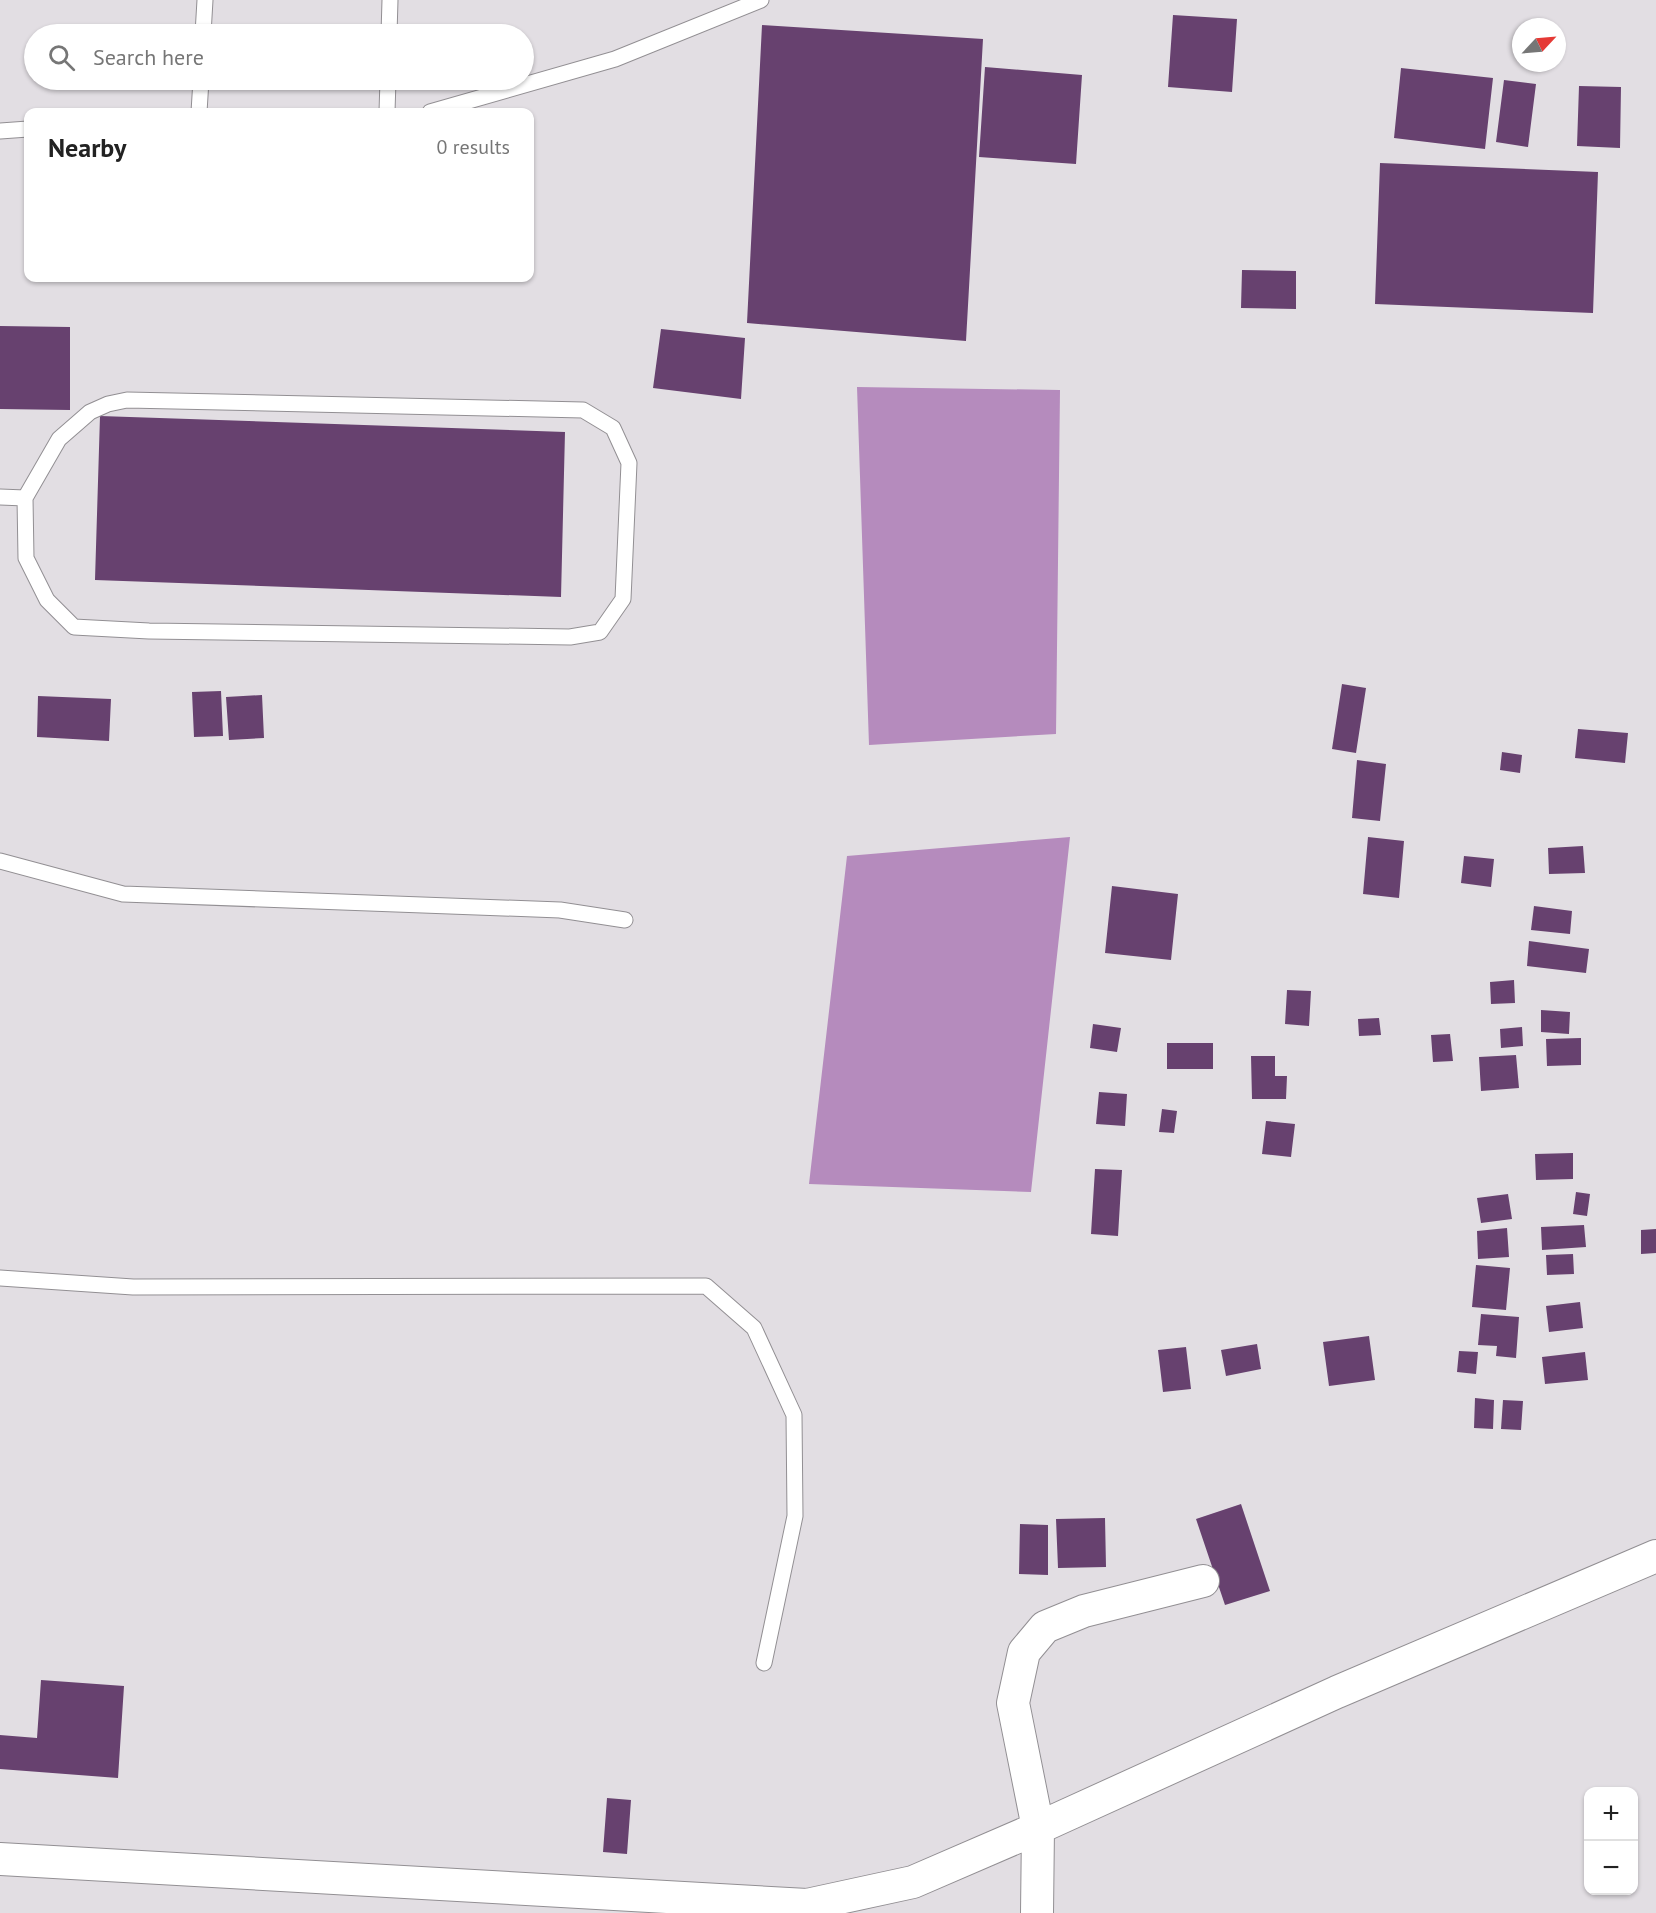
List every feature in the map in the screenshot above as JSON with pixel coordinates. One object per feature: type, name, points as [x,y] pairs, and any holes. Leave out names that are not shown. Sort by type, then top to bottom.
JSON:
[{"type":"street","points":[[0,1859],[807,1905],[913,1882],[1038,1828],[1337,1692],[1656,1556]]},
{"type":"street","points":[[1037,1913],[1038,1828],[1013,1703],[1024,1652],[1045,1627],[1084,1611],[1203,1581]]},
{"type":"lane","points":[[204,24],[205,0]]},
{"type":"lane","points":[[389,24],[390,0]]},
{"type":"lane","points":[[534,83],[615,60],[761,0]]},
{"type":"lane","points":[[199,108],[200,90]]},
{"type":"lane","points":[[387,108],[388,90]]},
{"type":"lane","points":[[444,108],[508,90]]},
{"type":"lane","points":[[0,130],[24,129]]},
{"type":"lane","points":[[127,400],[583,410],[613,428],[629,463],[622,599],[600,632],[570,637],[149,631],[74,627],[47,600],[26,558],[25,498],[59,439],[90,412],[108,404],[127,400]]},
{"type":"lane","points":[[0,497],[25,498]]},
{"type":"lane","points":[[0,861],[123,894],[560,910],[625,920]]},
{"type":"lane","points":[[0,1278],[133,1287],[706,1286],[754,1328],[794,1415],[795,1516],[764,1663]]},
{"type":"shaded area","points":[[857,387],[1060,390],[1056,734],[869,745]]},
{"type":"shaded area","points":[[1070,837],[1031,1192],[809,1184],[847,856]]},
{"type":"building","points":[[1173,15],[1237,19],[1232,92],[1168,87]]},
{"type":"building","points":[[762,25],[983,39],[966,341],[747,323]]},
{"type":"building","points":[[985,67],[1082,75],[1076,164],[979,157]]},
{"type":"building","points":[[1401,68],[1493,78],[1485,149],[1394,138]]},
{"type":"building","points":[[1504,80],[1536,84],[1528,147],[1496,142]]},
{"type":"building","points":[[1579,86],[1621,87],[1620,148],[1577,146]]},
{"type":"building","points":[[1380,163],[1598,172],[1593,313],[1375,304]]},
{"type":"building","points":[[1242,270],[1296,271],[1296,309],[1241,308]]},
{"type":"building","points":[[0,326],[70,327],[70,410],[0,409]]},
{"type":"building","points":[[661,329],[745,338],[741,399],[653,388]]},
{"type":"building","points":[[100,416],[565,432],[561,597],[95,580]]},
{"type":"building","points":[[1342,684],[1366,688],[1356,753],[1332,749]]},
{"type":"building","points":[[221,691],[223,736],[194,737],[192,692]]},
{"type":"building","points":[[262,695],[264,738],[229,740],[226,697]]},
{"type":"building","points":[[38,696],[111,699],[109,741],[37,737]]},
{"type":"building","points":[[1578,729],[1628,733],[1625,763],[1575,758]]},
{"type":"building","points":[[1502,752],[1522,755],[1520,773],[1500,770]]},
{"type":"building","points":[[1357,760],[1386,764],[1380,821],[1352,818]]},
{"type":"building","points":[[1368,837],[1404,841],[1399,898],[1363,894]]},
{"type":"building","points":[[1583,846],[1585,873],[1549,874],[1548,848]]},
{"type":"building","points":[[1464,856],[1494,859],[1491,887],[1461,883]]},
{"type":"building","points":[[1112,886],[1178,894],[1171,960],[1105,953]]},
{"type":"building","points":[[1534,906],[1572,911],[1570,934],[1531,930]]},
{"type":"building","points":[[1529,941],[1589,949],[1586,973],[1527,966]]},
{"type":"building","points":[[1514,980],[1515,1003],[1491,1004],[1490,982]]},
{"type":"building","points":[[1287,990],[1311,991],[1309,1026],[1285,1024]]},
{"type":"building","points":[[1541,1010],[1570,1012],[1569,1034],[1541,1032]]},
{"type":"building","points":[[1379,1018],[1381,1035],[1359,1036],[1358,1019]]},
{"type":"building","points":[[1093,1024],[1121,1028],[1117,1052],[1090,1048]]},
{"type":"building","points":[[1522,1027],[1523,1046],[1501,1048],[1500,1029]]},
{"type":"building","points":[[1450,1034],[1453,1061],[1433,1062],[1431,1035]]},
{"type":"building","points":[[1581,1038],[1581,1065],[1547,1066],[1546,1039]]},
{"type":"building","points":[[1167,1043],[1213,1043],[1213,1069],[1167,1069]]},
{"type":"building","points":[[1516,1055],[1519,1088],[1481,1091],[1479,1057]]},
{"type":"building","points":[[1251,1056],[1275,1056],[1275,1076],[1287,1076],[1286,1099],[1252,1099]]},
{"type":"building","points":[[1099,1092],[1127,1094],[1125,1126],[1096,1124]]},
{"type":"building","points":[[1162,1109],[1177,1111],[1174,1133],[1159,1132]]},
{"type":"building","points":[[1266,1121],[1295,1124],[1291,1157],[1262,1154]]},
{"type":"building","points":[[1573,1153],[1573,1179],[1536,1180],[1535,1154]]},
{"type":"building","points":[[1095,1169],[1122,1170],[1118,1236],[1091,1234]]},
{"type":"building","points":[[1576,1192],[1590,1194],[1587,1216],[1573,1214]]},
{"type":"building","points":[[1508,1194],[1512,1219],[1481,1223],[1477,1198]]},
{"type":"building","points":[[1584,1225],[1586,1247],[1542,1250],[1541,1227]]},
{"type":"building","points":[[1507,1228],[1509,1257],[1478,1259],[1477,1231]]},
{"type":"building","points":[[1656,1229],[1656,1253],[1641,1254],[1641,1230]]},
{"type":"building","points":[[1573,1254],[1574,1274],[1547,1275],[1546,1255]]},
{"type":"building","points":[[1476,1265],[1510,1268],[1506,1310],[1472,1307]]},
{"type":"building","points":[[1580,1302],[1583,1328],[1549,1332],[1546,1306]]},
{"type":"building","points":[[1481,1314],[1519,1317],[1516,1358],[1496,1356],[1497,1346],[1478,1345]]},
{"type":"building","points":[[1369,1336],[1375,1380],[1329,1386],[1323,1342]]},
{"type":"building","points":[[1257,1344],[1261,1369],[1226,1376],[1221,1350]]},
{"type":"building","points":[[1186,1347],[1191,1389],[1163,1392],[1158,1350]]},
{"type":"building","points":[[1459,1351],[1478,1352],[1476,1374],[1457,1372]]},
{"type":"building","points":[[1585,1352],[1588,1380],[1545,1384],[1542,1357]]},
{"type":"building","points":[[1475,1398],[1494,1400],[1493,1429],[1474,1428]]},
{"type":"building","points":[[1503,1400],[1523,1401],[1521,1430],[1501,1429]]},
{"type":"building","points":[[1241,1504],[1270,1591],[1225,1605],[1196,1519]]},
{"type":"building","points":[[1105,1518],[1106,1567],[1058,1568],[1056,1519]]},
{"type":"building","points":[[1020,1524],[1048,1525],[1048,1575],[1019,1574]]},
{"type":"building","points":[[41,1680],[124,1686],[118,1778],[0,1769],[0,1735],[37,1738]]},
{"type":"building","points":[[607,1798],[631,1800],[627,1854],[603,1852]]}]
